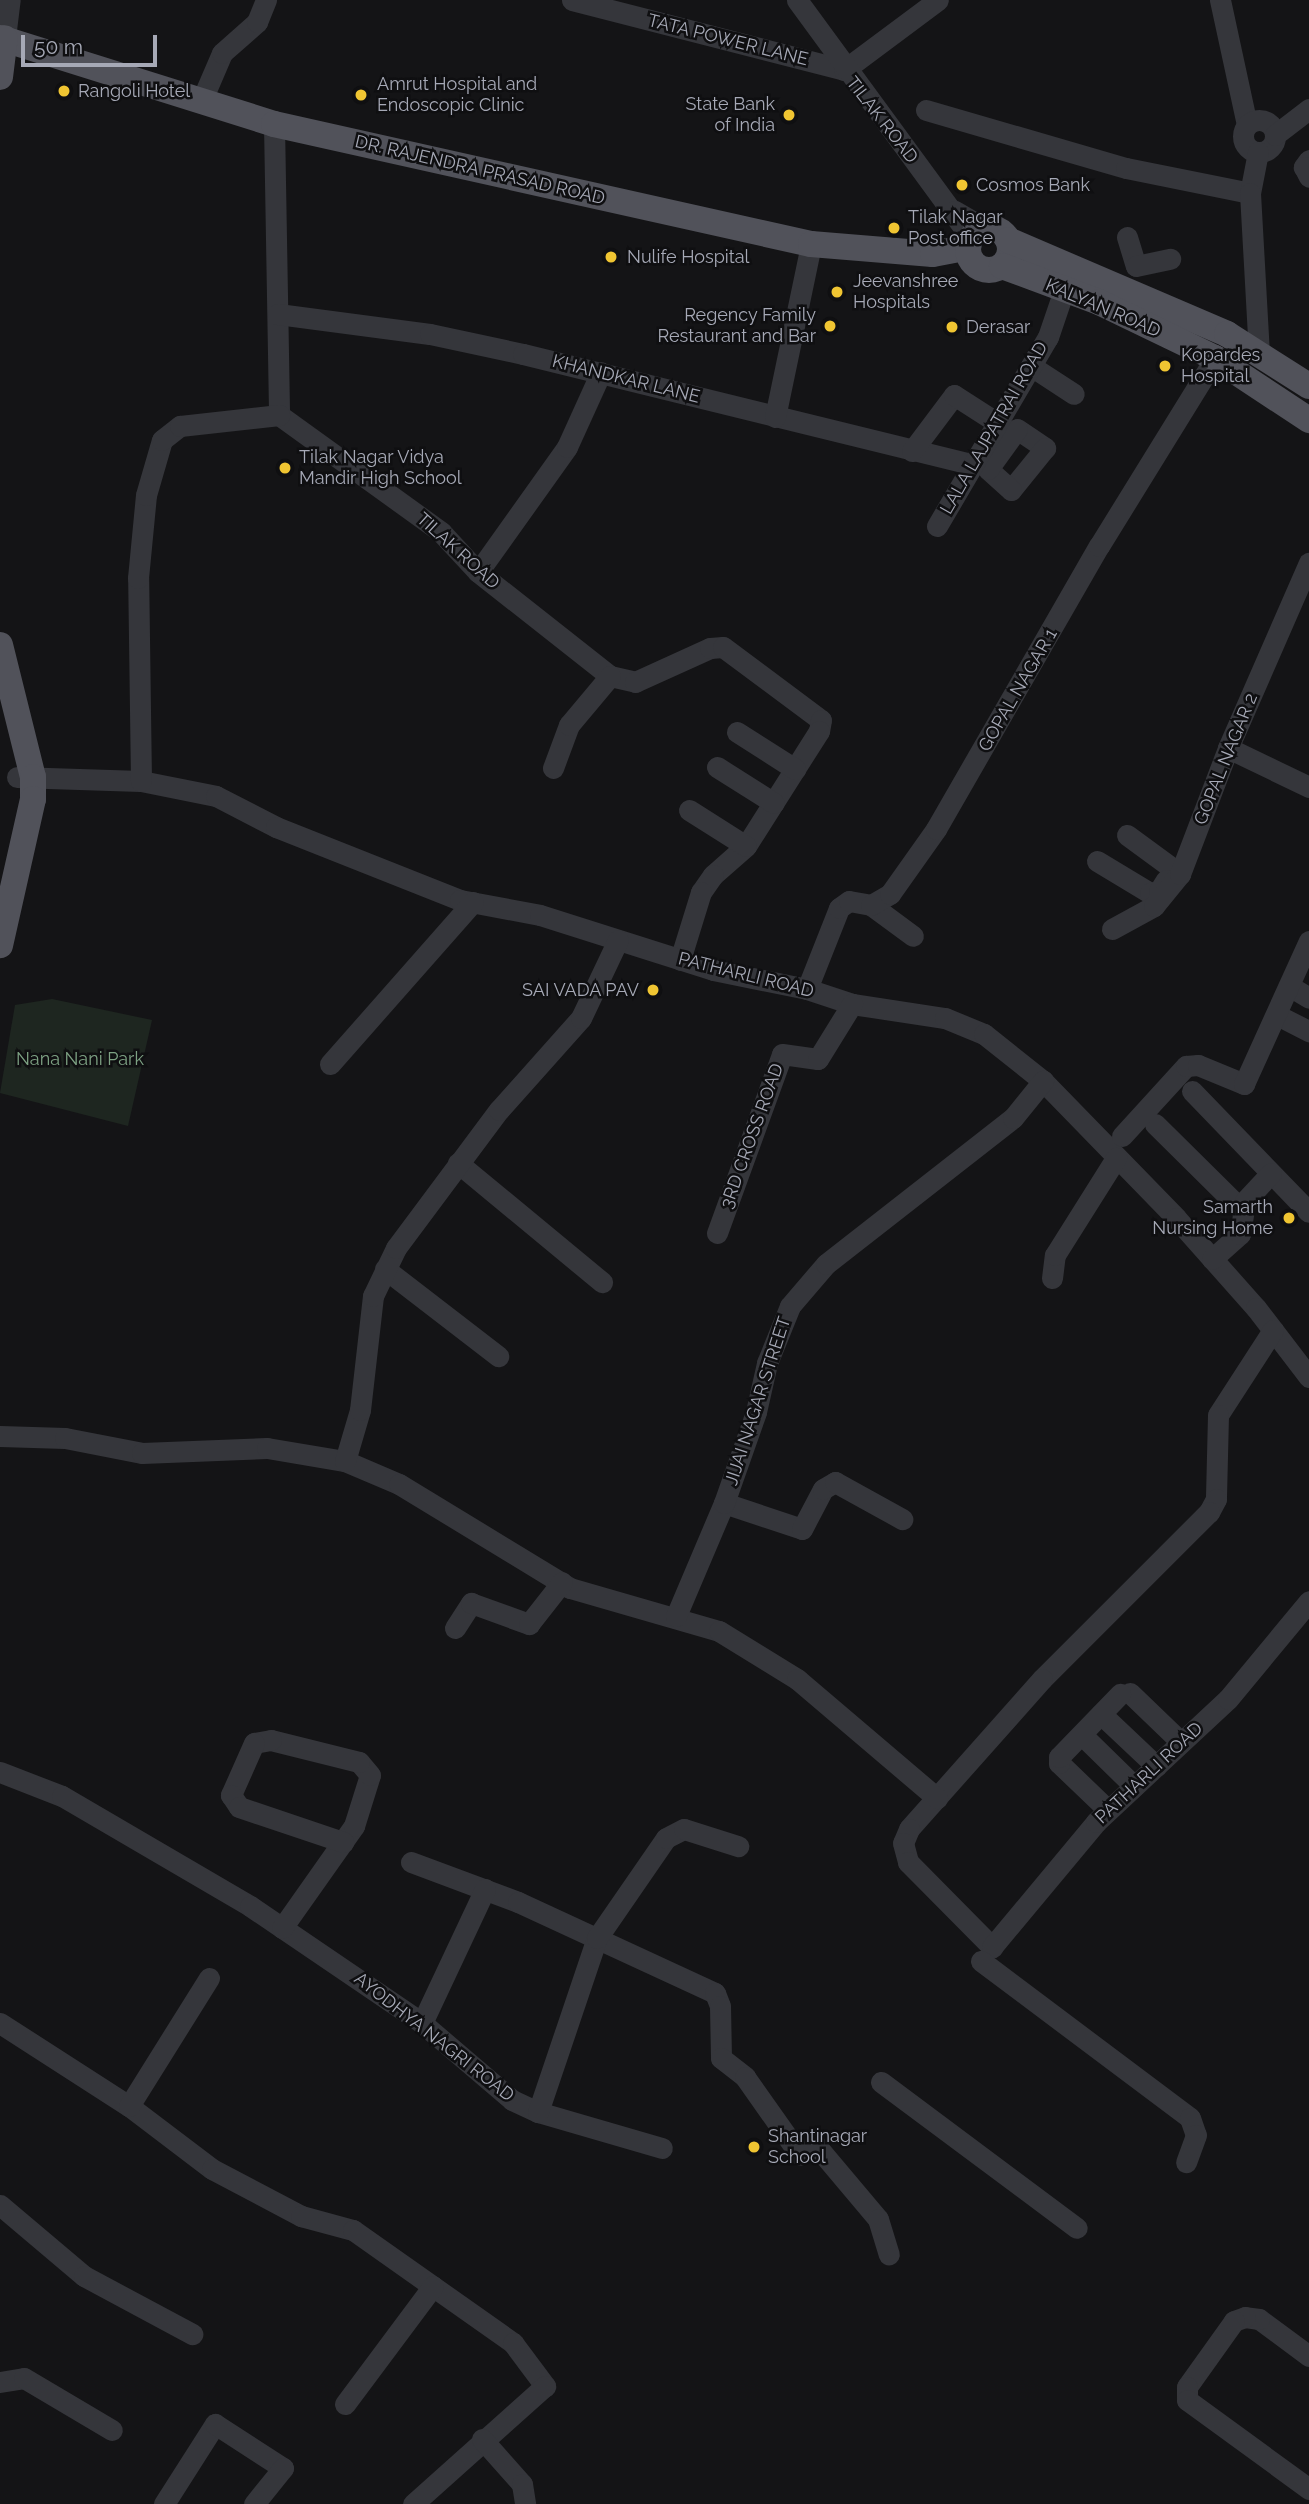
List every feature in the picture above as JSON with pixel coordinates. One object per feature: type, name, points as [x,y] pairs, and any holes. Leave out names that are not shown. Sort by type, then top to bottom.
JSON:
[{"type":"main road","points":[[0,77],[2,38]]},
{"type":"main road","name":"DR. RAJENDRA PRASAD ROAD","points":[[2,38],[274,124],[811,244],[933,254],[986,248]]},
{"type":"main road","name":"KALYAN ROAD","points":[[986,248],[1130,277],[1305,376]]},
{"type":"main road","name":"KALYAN ROAD","points":[[986,248],[1064,290],[1215,358],[1309,420]]},
{"type":"main road","points":[[0,647],[25,777],[0,878]]},
{"type":"main road","points":[[0,713],[33,799],[0,945]]},
{"type":"street","points":[[2,38],[10,0]]},
{"type":"street","points":[[201,102],[222,53],[257,22],[266,0]]},
{"type":"street","name":"TATA POWER LANE","points":[[572,0],[844,70]]},
{"type":"street","name":"TILAK ROAD","points":[[796,0],[844,70],[951,208],[986,248]]},
{"type":"street","points":[[844,70],[938,0]]},
{"type":"street","points":[[1220,0],[1247,125],[1243,139],[1258,152]]},
{"type":"street","points":[[1258,152],[1268,149],[1275,135],[1309,109]]},
{"type":"street","points":[[926,110],[1126,168],[1250,193]]},
{"type":"street","points":[[1247,125],[1267,122],[1275,135]]},
{"type":"street","points":[[141,782],[138,578],[146,495],[162,440],[180,426],[279,415],[274,124]]},
{"type":"street","points":[[1258,152],[1250,193],[1259,352]]},
{"type":"street","points":[[1309,160],[1304,167],[1309,177]]},
{"type":"street","points":[[1127,237],[1130,277],[1170,259]]},
{"type":"street","points":[[775,417],[811,244]]},
{"type":"street","name":"LALA LAJPATRAI ROAD","points":[[937,526],[970,464],[996,434],[1048,337],[1064,290]]},
{"type":"street","name":"KHANDKAR LANE","points":[[278,314],[430,334],[601,372],[970,464]]},
{"type":"street","name":"GOPAL NAGAR 1","points":[[871,905],[890,894],[936,829],[1099,546],[1215,358]]},
{"type":"street","points":[[1031,366],[1073,394]]},
{"type":"street","points":[[478,572],[567,447],[601,372]]},
{"type":"street","points":[[912,451],[954,394],[996,434]]},
{"type":"street","name":"TILAK ROAD","points":[[279,415],[442,532],[478,572],[610,676]]},
{"type":"street","name":"GOPAL NAGAR 2","points":[[1112,929],[1154,906],[1177,871],[1309,563]]},
{"type":"street","points":[[553,768],[569,725],[610,676],[635,682],[710,648],[723,647],[817,713],[820,731],[746,846],[713,875],[701,892],[680,960]]},
{"type":"street","points":[[737,732],[795,769]]},
{"type":"street","points":[[1228,748],[1309,787]]},
{"type":"street","points":[[720,771],[773,804]]},
{"type":"street","name":"PATHARLI ROAD","points":[[25,777],[141,782],[216,796],[276,827],[473,902],[540,915],[680,960],[807,989],[852,1004],[946,1018],[984,1034],[1043,1081],[1212,1259],[1309,1377]]},
{"type":"street","points":[[689,810],[746,846]]},
{"type":"street","points":[[1097,861],[1155,894],[1177,871],[1128,835]]},
{"type":"street","points":[[807,989],[839,908],[849,901],[871,905],[913,936]]},
{"type":"street","points":[[330,1064],[473,902]]},
{"type":"street","points":[[345,1461],[360,1410],[373,1296],[385,1269],[458,1163],[581,1018],[618,940]]},
{"type":"street","points":[[1122,1136],[1186,1066],[1198,1065],[1234,1083],[1244,1084],[1279,1016],[1300,993],[1309,941]]},
{"type":"street","name":"3RD CROSS ROAD","points":[[717,1233],[782,1054],[818,1059],[852,1004]]},
{"type":"street","points":[[1279,1016],[1309,1031]]},
{"type":"street","name":"JIJAI NAGAR STREET","points":[[676,1616],[724,1503],[756,1412],[767,1363],[790,1306],[826,1264],[1013,1118],[1043,1081]]},
{"type":"street","points":[[1211,1110],[1234,1083]]},
{"type":"street","points":[[1192,1091],[1309,1212]]},
{"type":"street","points":[[1155,1124],[1242,1210]]},
{"type":"street","points":[[1052,1278],[1055,1255],[1116,1158]]},
{"type":"street","points":[[458,1163],[602,1282]]},
{"type":"street","points":[[1212,1259],[1240,1234],[1242,1210],[1248,1196],[1271,1173]]},
{"type":"street","points":[[385,1269],[498,1356]]},
{"type":"street","points":[[1186,2162],[1196,2135],[1189,2118],[986,1954],[904,1854],[909,1829],[1042,1679],[1209,1512],[1216,1499],[1218,1415],[1273,1330]]},
{"type":"street","points":[[0,1436],[65,1438],[142,1453],[267,1448],[345,1461],[399,1484],[562,1583],[719,1631],[797,1679],[937,1798]]},
{"type":"street","points":[[724,1503],[802,1529],[823,1489],[835,1482],[902,1520]]},
{"type":"street","points":[[455,1628],[471,1603],[529,1624],[562,1583]]},
{"type":"street","name":"PATHARLI ROAD","points":[[986,1954],[1108,1810],[1228,1699],[1309,1601]]},
{"type":"street","points":[[1108,1810],[1059,1763],[1059,1757],[1101,1714],[1125,1694],[1181,1742]]},
{"type":"street","points":[[1101,1714],[1156,1766]]},
{"type":"street","points":[[1082,1735],[1134,1786]]},
{"type":"street","points":[[282,1928],[343,1842],[362,1805],[370,1775],[359,1762],[271,1740],[254,1743],[231,1795],[239,1807],[343,1842]]},
{"type":"street","name":"AYODHYA NAGRI ROAD","points":[[0,1772],[62,1796],[282,1928],[422,2023],[512,2100],[538,2112],[597,1938],[674,1830],[684,1829],[738,1846]]},
{"type":"street","points":[[411,1862],[485,1889],[715,1993],[720,2006],[721,2058],[744,2077],[807,2149],[878,2219],[889,2254]]},
{"type":"street","points":[[422,2023],[485,1889]]},
{"type":"street","points":[[129,2106],[209,1979]]},
{"type":"street","points":[[0,2023],[129,2106],[212,2169],[301,2216],[353,2230],[513,2343],[545,2386],[413,2504]]},
{"type":"street","points":[[881,2082],[1077,2228]]},
{"type":"street","points":[[538,2112],[662,2148]]},
{"type":"street","points":[[0,2205],[84,2276],[192,2334]]},
{"type":"street","points":[[345,2404],[433,2286]]},
{"type":"street","points":[[1309,2356],[1259,2319],[1245,2317],[1234,2321],[1187,2387],[1187,2400],[1197,2410],[1309,2489]]},
{"type":"street","points":[[0,2382],[24,2378],[112,2430]]},
{"type":"street","points":[[164,2504],[215,2424],[283,2468],[254,2504]]},
{"type":"street","points":[[482,2440],[522,2483],[525,2504]]},
{"type":"green space","name":"Nana Nani Park","points":[[52,999],[152,1020],[128,1126],[0,1093],[15,1005]]},
{"type":"place","name":"Rangoli Hotel","points":[[64,91]]},
{"type":"place","name":"Amrut Hospital and Endoscopic Clinic","points":[[361,95]]},
{"type":"place","name":"State Bank of India","points":[[789,115]]},
{"type":"place","name":"Cosmos Bank","points":[[962,185]]},
{"type":"place","name":"Tilak Nagar Post office","points":[[894,228]]},
{"type":"place","name":"Nulife Hospital","points":[[611,257]]},
{"type":"place","name":"Jeevanshree Hospitals","points":[[837,292]]},
{"type":"place","name":"Regency Family Restaurant and Bar","points":[[830,326]]},
{"type":"place","name":"Derasar","points":[[952,327]]},
{"type":"place","name":"Kopardes Hospital","points":[[1165,366]]},
{"type":"place","name":"Tilak Nagar Vidya Mandir High School","points":[[285,468]]},
{"type":"place","name":"SAI VADA PAV","points":[[653,990]]},
{"type":"place","name":"Samarth Nursing Home","points":[[1289,1218]]},
{"type":"place","name":"Shantinagar School","points":[[754,2147]]}]
